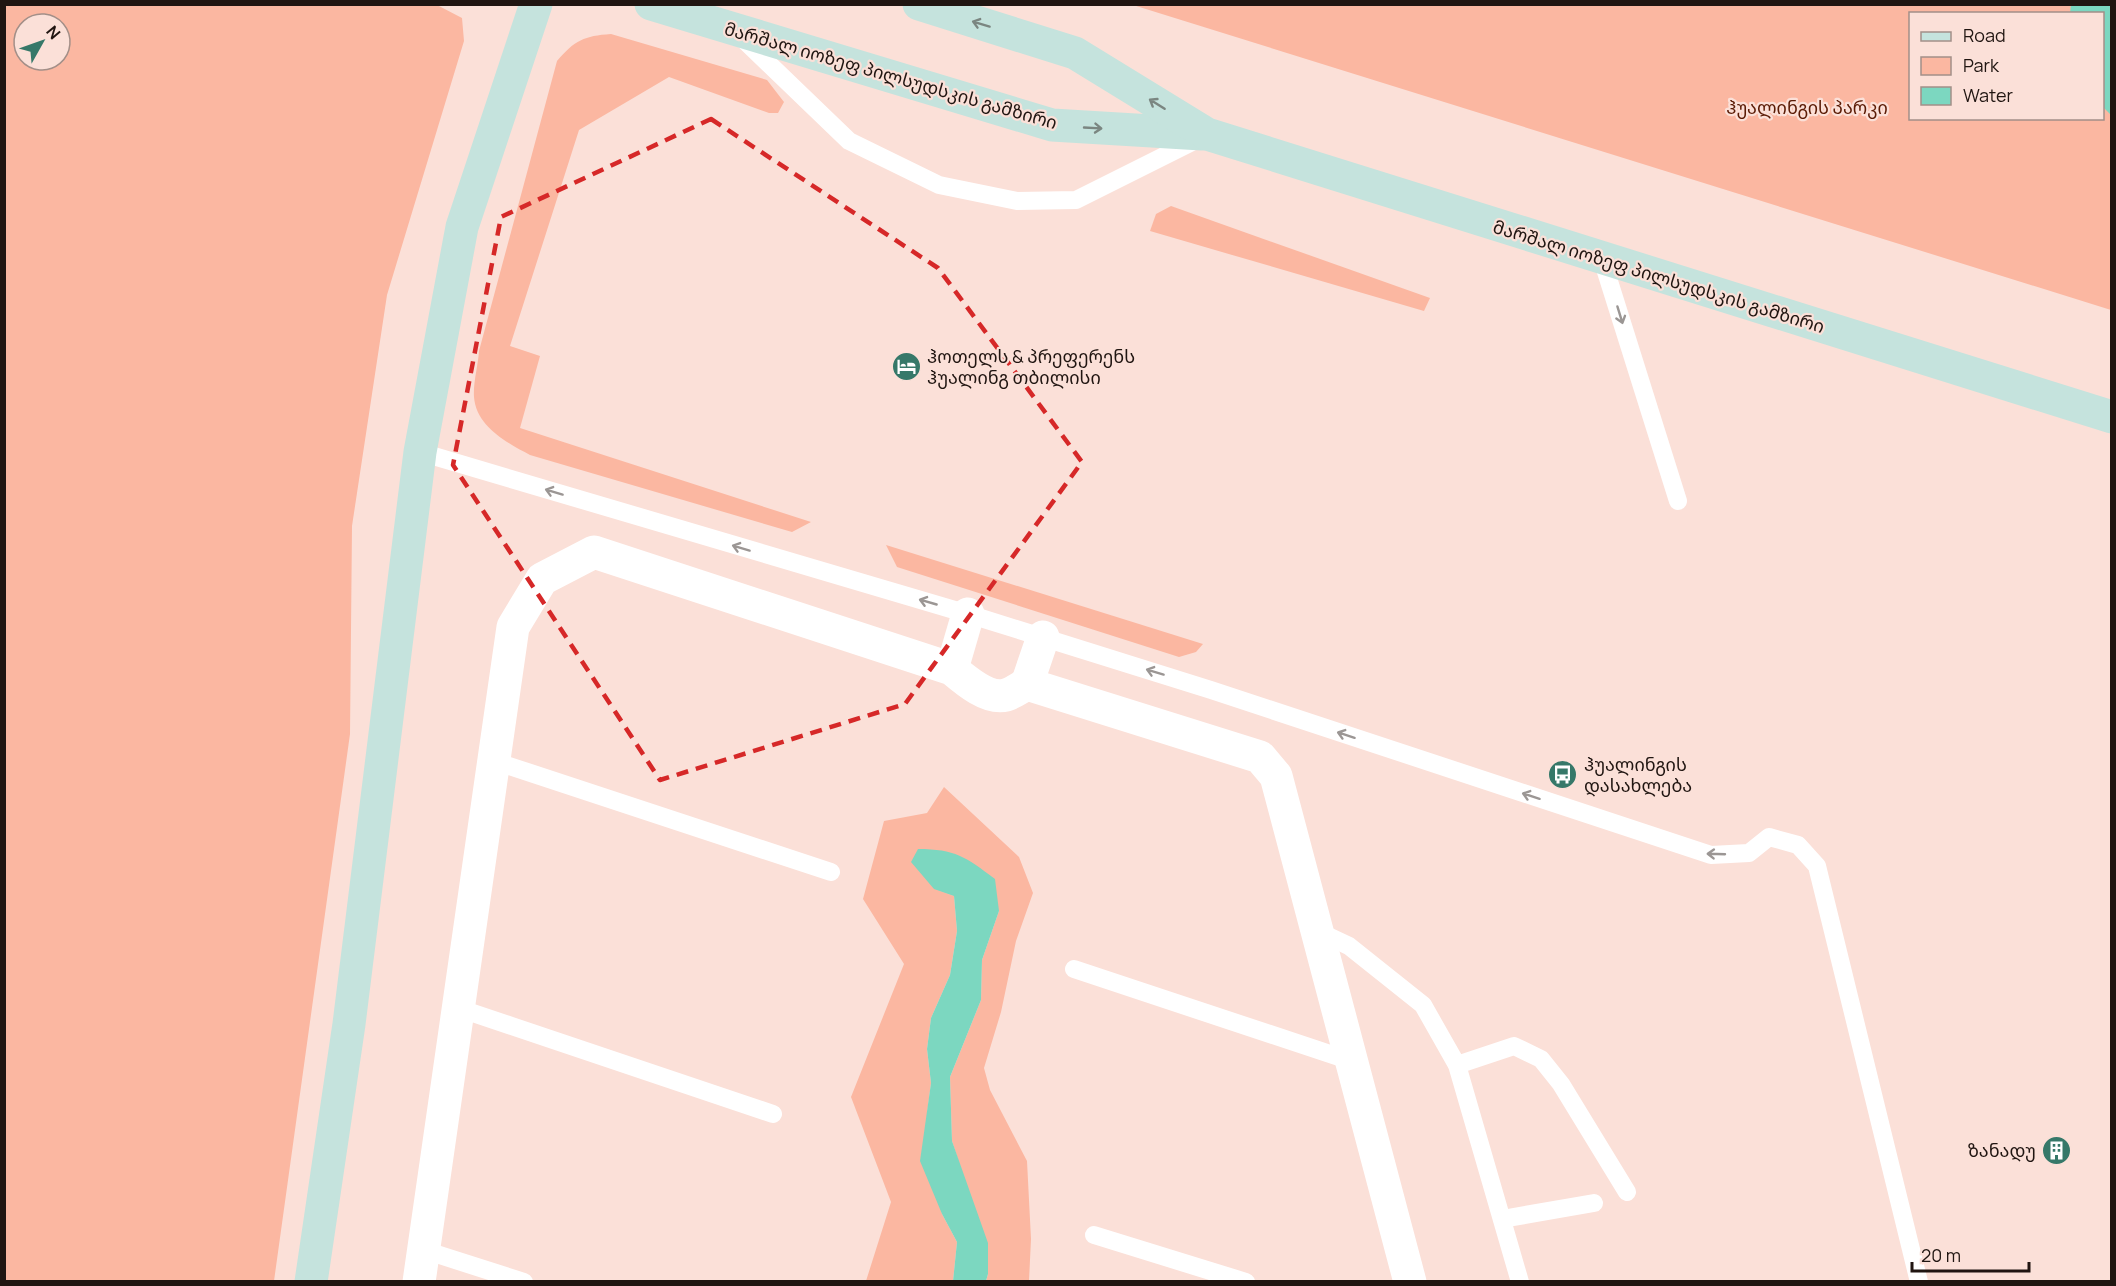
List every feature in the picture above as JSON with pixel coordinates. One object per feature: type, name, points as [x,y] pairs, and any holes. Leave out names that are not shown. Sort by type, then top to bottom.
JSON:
[{"type":"main road","points":[[311,1281],[349,1024],[420,452],[462,226],[536,4]]},
{"type":"main road","name":"მარშალ იოზეფ პილსუდსკის გამზირი","points":[[651,4],[1052,125],[1207,134]]},
{"type":"main road","name":"მარშალ იოზეფ პილსუდსკის გამზირი","points":[[919,4],[1075,53],[1207,134],[2112,417]]},
{"type":"street","points":[[419,1281],[513,627],[542,579],[594,552],[952,669],[969,684],[988,693],[1005,696],[1027,684],[1043,637]]},
{"type":"street","points":[[952,669],[968,614]]},
{"type":"street","points":[[1027,684],[1260,758],[1276,776],[1410,1281]]},
{"type":"lane","points":[[734,29],[849,141],[939,185],[1017,201],[1076,200],[1207,134]]},
{"type":"lane","points":[[1602,259],[1678,501]]},
{"type":"lane","points":[[420,452],[1043,637],[1711,855],[1749,853],[1769,837],[1798,845],[1817,866],[1919,1281]]},
{"type":"lane","points":[[494,762],[831,872]]},
{"type":"lane","points":[[1317,931],[1350,946],[1423,1005],[1457,1065],[1520,1281]]},
{"type":"lane","points":[[1074,969],[1351,1061]]},
{"type":"lane","points":[[458,1008],[773,1113]]},
{"type":"lane","points":[[1457,1065],[1514,1046],[1541,1059],[1561,1084],[1626,1192]]},
{"type":"lane","points":[[1502,1219],[1593,1203]]},
{"type":"lane","points":[[1094,1236],[1246,1281]]},
{"type":"lane","points":[[424,1250],[524,1281]]},
{"type":"highlighted area","points":[[711,119],[938,268],[1082,462],[905,704],[660,780],[453,465],[501,217]]},
{"type":"green space","points":[[5,5],[437,5],[462,18],[464,41],[387,295],[352,526],[350,734],[274,1281],[5,1281]]},
{"type":"green space","name":"ჰუალინგის პარკი","points":[[1133,5],[2111,5],[2111,310]]},
{"type":"green space","points":[[611,34],[767,80],[784,102],[778,113],[769,113],[669,77],[579,130],[510,346],[540,356],[520,428],[811,522],[792,532],[530,455],[494,432],[480,417],[476,407],[474,392],[479,351],[557,61],[569,48],[581,40]]},
{"type":"green space","points":[[1171,206],[1430,298],[1424,311],[1150,231],[1156,214]]},
{"type":"green space","points":[[886,545],[1203,644],[1196,652],[1179,657],[897,567]]},
{"type":"green space","points":[[944,787],[1019,857],[1033,893],[1016,941],[1001,1012],[984,1068],[990,1090],[1027,1161],[1031,1239],[1029,1281],[986,1281],[988,1274],[952,1141],[950,1077],[981,1000],[982,960],[999,911],[934,889],[954,896],[957,931],[950,975],[931,1018],[927,1049],[931,1083],[927,1114],[942,1214],[957,1242],[953,1281],[866,1281],[891,1202],[851,1097],[904,964],[863,899],[884,821],[927,813]]},
{"type":"water","points":[[2071,5],[2111,5],[2111,115],[2104,108],[2104,12],[2070,12]]},
{"type":"water","points":[[918,849],[931,849],[960,856],[995,879],[999,911],[982,960],[981,1000],[950,1077],[952,1141],[988,1243],[986,1281],[953,1281],[957,1242],[942,1214],[920,1161],[931,1083],[927,1049],[931,1018],[950,975],[957,931],[954,896],[934,889],[911,862]]},
{"type":"place","name":"ჰოთელს & პრეფერენს ჰუალინგ თბილისი","points":[[906,366]]},
{"type":"place","name":"ჰუალინგის დასახლება","points":[[1563,774]]},
{"type":"place","name":"ზანადუ","points":[[2057,1150]]}]
